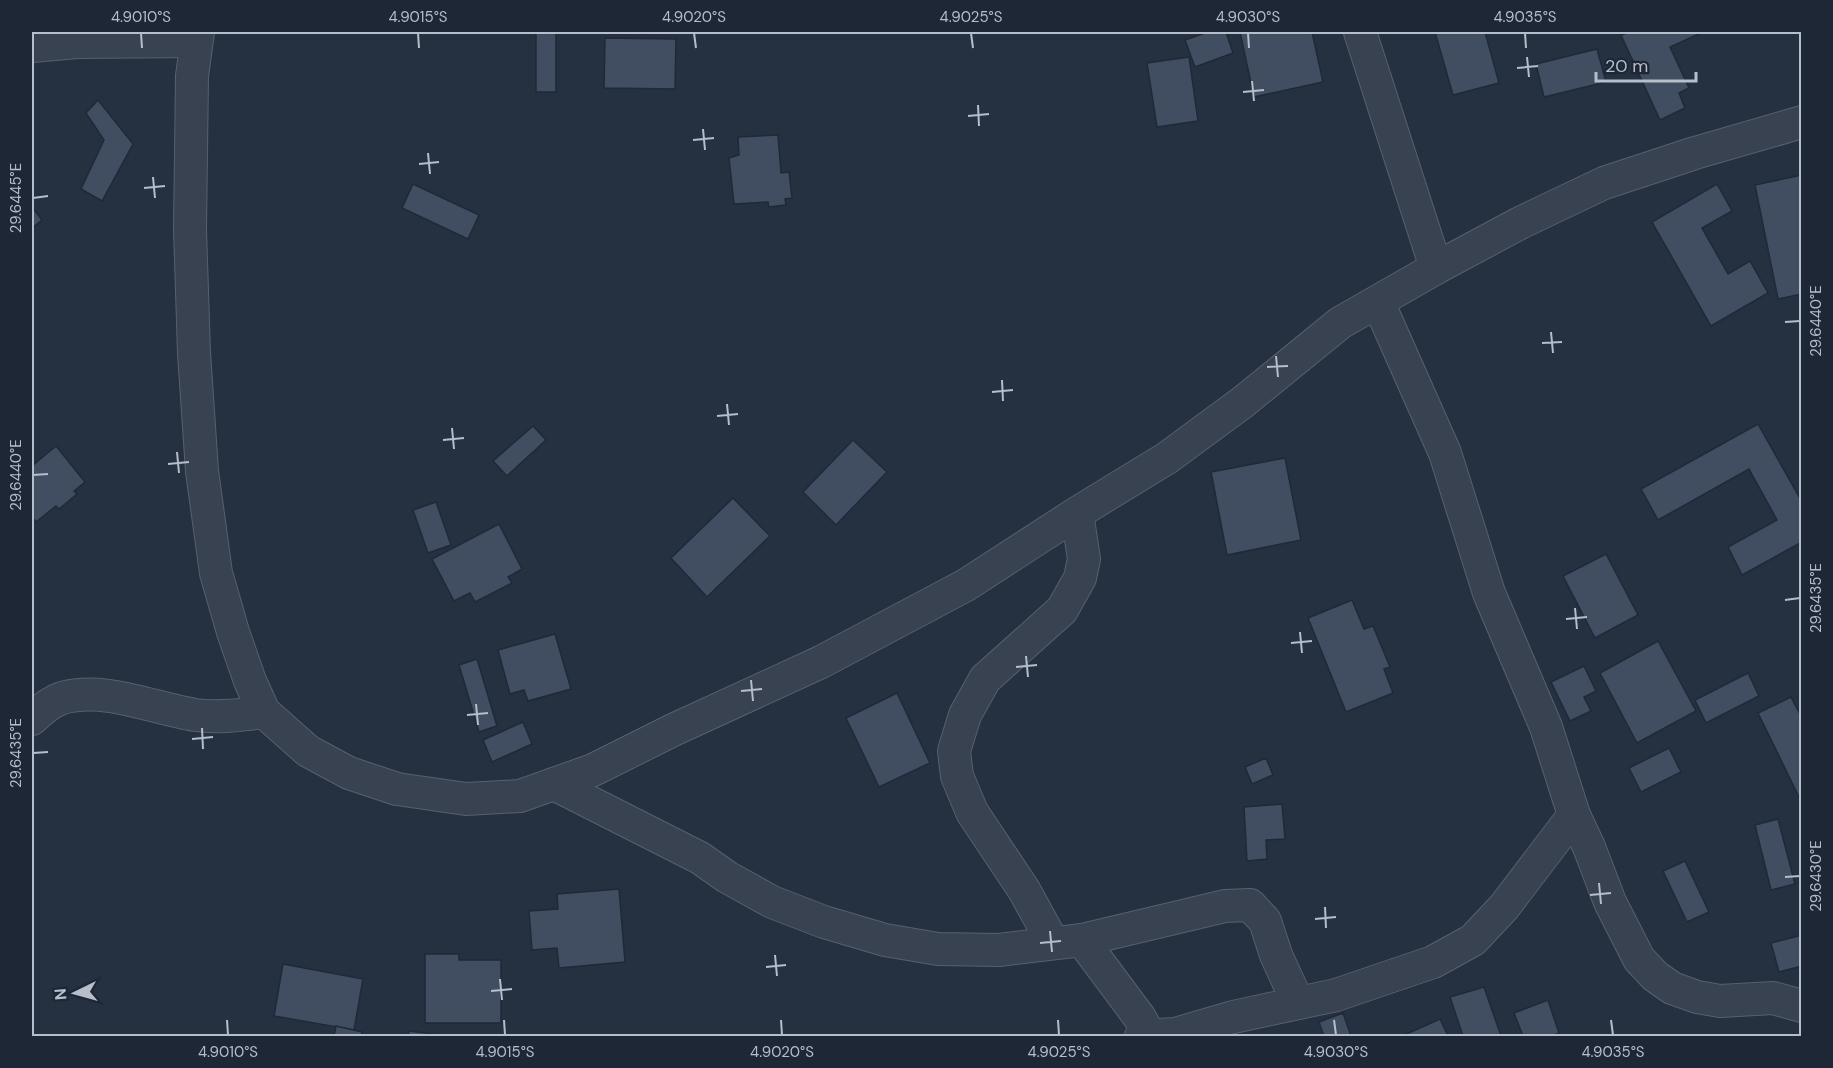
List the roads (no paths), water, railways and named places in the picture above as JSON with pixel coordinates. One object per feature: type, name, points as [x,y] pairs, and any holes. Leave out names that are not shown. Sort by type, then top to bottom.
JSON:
[{"type":"street","points":[[1360,32],[1436,268]]},
{"type":"street","points":[[32,46],[197,36],[192,76],[190,229],[194,353],[202,471],[216,573],[250,681],[264,712],[308,751],[350,773],[397,789],[466,799],[520,796],[593,770],[673,730],[821,663],[966,585],[1167,458],[1243,402],[1340,323],[1436,268],[1520,223],[1604,183],[1695,153],[1802,122]]},
{"type":"street","points":[[1378,302],[1445,453],[1489,593],[1546,727],[1575,815],[1610,902],[1639,959],[1655,976],[1672,988],[1697,997],[1720,1001],[1773,998],[1802,1006]]},
{"type":"street","points":[[1077,513],[1084,559],[1080,578],[1062,610],[985,679],[964,716],[954,751],[957,776],[972,812],[1024,890],[1067,941],[1140,1018],[1150,1036]]},
{"type":"street","points":[[32,719],[42,709],[61,698],[89,695],[127,700],[196,715],[231,716],[264,712]]},
{"type":"street","points":[[554,784],[700,858],[727,877],[772,902],[824,922],[885,940],[938,949],[999,950],[1067,941],[1225,906],[1250,905],[1265,921],[1276,955],[1298,1003]]},
{"type":"street","points":[[1142,1036],[1175,1034],[1233,1017],[1336,995],[1433,962],[1473,940],[1504,907],[1575,815]]}]
